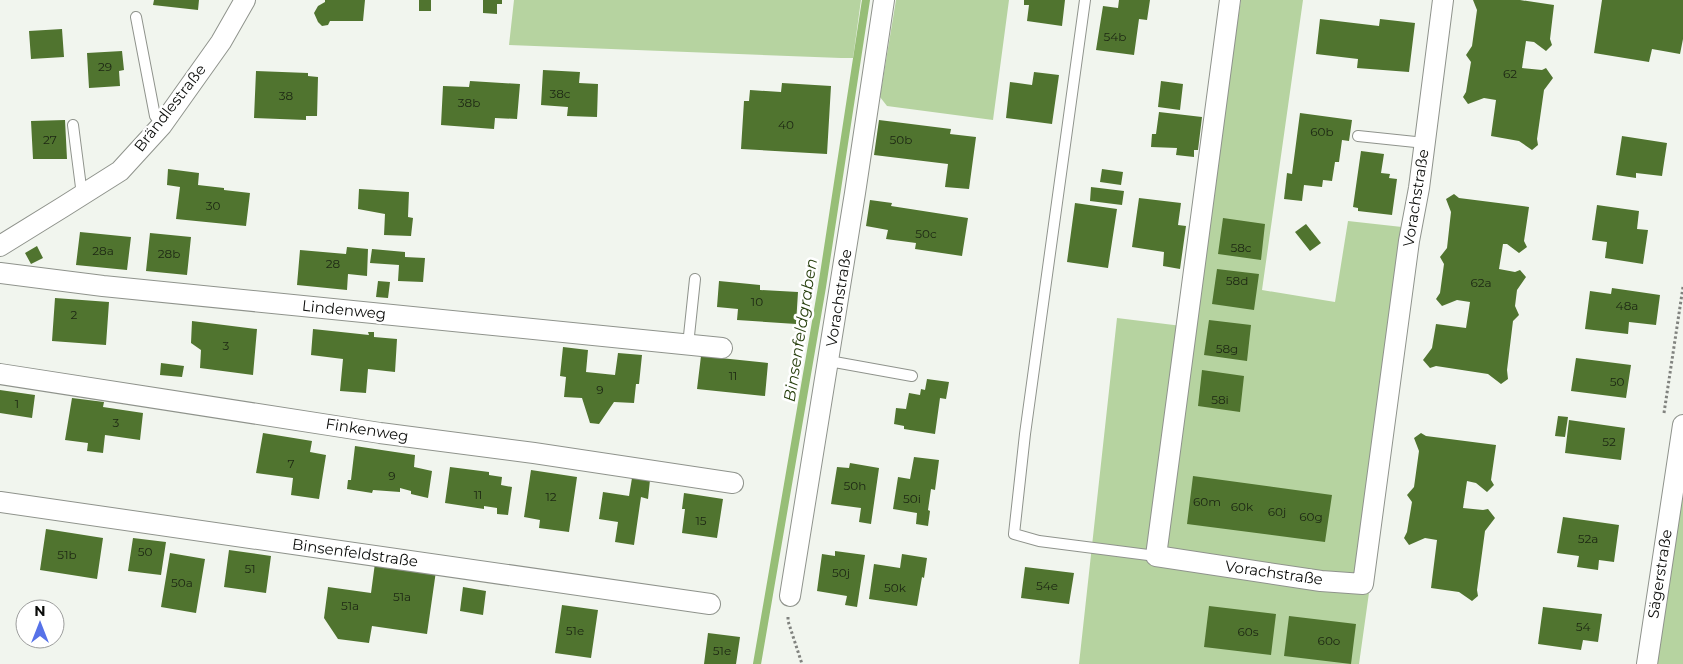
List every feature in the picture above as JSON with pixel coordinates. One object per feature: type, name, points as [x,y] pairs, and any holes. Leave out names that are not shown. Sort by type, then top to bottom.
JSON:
[{"type":"street","name":"Brändlestraße","points":[[0,246],[120,170],[162,125],[221,42],[245,0]]},
{"type":"street","name":"Vorachstraße","points":[[790,596],[829,361],[884,0]]},
{"type":"street","points":[[1156,556],[1230,0]]},
{"type":"street","name":"Vorachstraße","points":[[1156,556],[1321,581],[1363,584],[1409,241],[1419,188],[1443,0]]},
{"type":"street","name":"Lindenweg","points":[[0,273],[103,286],[722,348]]},
{"type":"street","name":"Finkenweg","points":[[0,374],[242,410],[380,433],[734,482]]},
{"type":"street","name":"Sägerstraße","points":[[1647,664],[1683,426]]},
{"type":"street","name":"Binsenfeldstraße","points":[[0,502],[710,604]]},
{"type":"lane","points":[[1085,0],[1025,434],[1014,534],[1039,541],[1156,556]]},
{"type":"lane","points":[[136,17],[155,116],[162,125]]},
{"type":"lane","points":[[74,125],[82,195]]},
{"type":"lane","points":[[1358,136],[1425,144]]},
{"type":"lane","points":[[688,345],[695,278]]},
{"type":"lane","points":[[829,361],[912,376]]},
{"type":"path","points":[[790,596],[788,621],[802,664]]},
{"type":"green space","points":[[514,0],[861,0],[853,58],[841,58],[509,45]]},
{"type":"green space","points":[[896,0],[1009,0],[993,120],[887,106],[880,97]]},
{"type":"green space","points":[[1241,0],[1303,0],[1262,290],[1335,302],[1348,221],[1420,229],[1359,664],[1079,664],[1117,318],[1190,327]]},
{"type":"green space","points":[[1683,479],[1683,664],[1653,664]]},
{"type":"building","points":[[154,0],[199,0],[198,10],[153,5]]},
{"type":"building","points":[[325,0],[365,0],[363,21],[330,21],[328,25],[322,26],[314,13]]},
{"type":"building","points":[[419,0],[431,0],[431,11],[419,11]]},
{"type":"building","points":[[483,0],[502,0],[502,4],[497,4],[497,14],[483,13]]},
{"type":"building","points":[[1024,0],[1065,0],[1062,26],[1027,21],[1029,5],[1024,5]]},
{"type":"building","points":[[1119,0],[1150,0],[1147,20],[1139,19],[1134,55],[1096,50],[1103,6],[1118,8]]},
{"type":"building","points":[[1473,0],[1520,0],[1554,5],[1550,39],[1552,45],[1546,51],[1534,42],[1526,41],[1522,68],[1542,70],[1546,68],[1553,78],[1544,90],[1537,139],[1538,145],[1532,150],[1519,141],[1491,136],[1496,100],[1484,98],[1468,104],[1463,97],[1466,92],[1471,62],[1466,55],[1472,46],[1477,10]]},
{"type":"building","points":[[1602,0],[1683,0],[1683,39],[1680,54],[1652,49],[1649,62],[1594,53]]},
{"type":"building","points":[[1320,19],[1379,26],[1380,19],[1415,23],[1409,72],[1357,68],[1358,59],[1316,54]]},
{"type":"building","points":[[62,29],[64,57],[31,59],[29,31]]},
{"type":"building","points":[[122,51],[124,70],[119,71],[120,86],[89,88],[87,53]]},
{"type":"building","points":[[543,70],[580,72],[579,83],[598,84],[597,117],[567,116],[568,107],[541,105]]},
{"type":"building","points":[[256,71],[308,73],[308,76],[318,77],[317,116],[306,116],[306,120],[254,118]]},
{"type":"building","points":[[1034,72],[1059,75],[1052,124],[1006,118],[1010,82],[1032,85]]},
{"type":"building","points":[[470,81],[520,84],[517,119],[495,118],[494,129],[441,125],[443,86],[469,87]]},
{"type":"building","points":[[1161,81],[1183,84],[1180,110],[1158,107]]},
{"type":"building","points":[[782,83],[831,86],[827,154],[741,149],[744,101],[749,101],[750,90],[781,92]]},
{"type":"building","points":[[1159,112],[1202,117],[1198,150],[1194,150],[1194,157],[1176,155],[1177,148],[1151,147],[1152,134],[1156,134]]},
{"type":"building","points":[[1300,113],[1352,120],[1349,141],[1342,140],[1339,162],[1335,162],[1332,181],[1323,180],[1322,187],[1304,185],[1302,201],[1284,199],[1287,173],[1292,174]]},
{"type":"building","points":[[65,120],[67,159],[33,159],[31,121]]},
{"type":"building","points":[[879,120],[951,129],[950,134],[976,137],[969,189],[945,187],[948,164],[874,155]]},
{"type":"building","points":[[1622,136],[1667,143],[1662,176],[1636,173],[1636,178],[1616,175]]},
{"type":"building","points":[[1361,151],[1384,154],[1381,173],[1390,174],[1389,178],[1397,179],[1392,215],[1358,211],[1358,208],[1353,207]]},
{"type":"building","points":[[168,169],[199,173],[198,185],[250,193],[246,226],[176,219],[180,187],[167,185]]},
{"type":"building","points":[[1102,169],[1123,172],[1121,185],[1100,182]]},
{"type":"building","points":[[1091,187],[1124,191],[1122,205],[1090,201]]},
{"type":"building","points":[[359,189],[409,192],[408,217],[413,218],[411,236],[384,235],[385,214],[358,209]]},
{"type":"building","points":[[1454,194],[1459,198],[1529,207],[1524,241],[1527,247],[1519,253],[1507,244],[1503,244],[1499,269],[1515,272],[1520,270],[1526,277],[1517,290],[1515,306],[1519,315],[1513,321],[1507,370],[1508,379],[1501,384],[1488,374],[1436,366],[1430,368],[1423,360],[1432,348],[1436,324],[1466,328],[1470,302],[1457,300],[1442,306],[1436,299],[1440,293],[1444,264],[1440,257],[1447,248],[1451,212],[1446,199]]},
{"type":"building","points":[[1139,198],[1181,203],[1178,225],[1186,226],[1180,269],[1163,266],[1164,252],[1132,247]]},
{"type":"building","points":[[870,200],[892,203],[891,206],[968,218],[962,256],[915,249],[916,243],[886,239],[888,230],[866,226]]},
{"type":"building","points":[[1075,203],[1117,209],[1108,268],[1067,262]]},
{"type":"building","points":[[1597,205],[1639,211],[1637,229],[1648,230],[1643,264],[1605,258],[1607,242],[1592,240]]},
{"type":"building","points":[[1223,218],[1265,224],[1261,260],[1218,254]]},
{"type":"building","points":[[1306,224],[1321,243],[1310,251],[1295,232]]},
{"type":"building","points":[[80,232],[131,237],[127,270],[76,265]]},
{"type":"building","points":[[150,233],[191,237],[187,275],[146,271]]},
{"type":"building","points":[[37,246],[43,258],[31,264],[25,253]]},
{"type":"building","points":[[347,247],[368,249],[367,276],[348,274],[347,290],[297,285],[300,250],[346,254]]},
{"type":"building","points":[[372,249],[405,252],[405,257],[425,258],[423,282],[398,281],[399,265],[370,263]]},
{"type":"building","points":[[1217,269],[1259,274],[1254,310],[1212,304]]},
{"type":"building","points":[[378,281],[390,282],[388,298],[376,297]]},
{"type":"building","points":[[719,281],[760,285],[760,290],[798,292],[796,324],[737,320],[738,309],[717,307]]},
{"type":"building","points":[[1612,288],[1660,295],[1656,325],[1629,322],[1628,334],[1585,329],[1590,291],[1611,294]]},
{"type":"building","points":[[55,298],[109,302],[106,345],[52,341]]},
{"type":"building","points":[[1209,320],[1251,325],[1247,361],[1204,355]]},
{"type":"building","points":[[192,321],[257,329],[253,375],[200,368],[201,350],[191,343]]},
{"type":"building","points":[[313,329],[369,335],[368,332],[374,332],[374,337],[397,339],[395,372],[368,369],[366,393],[340,391],[343,359],[311,355]]},
{"type":"building","points":[[563,347],[588,350],[586,372],[615,375],[618,353],[642,355],[639,384],[636,384],[634,403],[614,402],[599,424],[590,423],[582,398],[564,397],[566,377],[560,376]]},
{"type":"building","points":[[701,356],[768,363],[765,396],[697,389]]},
{"type":"building","points":[[1576,358],[1631,365],[1626,398],[1571,391]]},
{"type":"building","points":[[161,363],[184,366],[182,377],[160,375]]},
{"type":"building","points":[[1202,370],[1244,376],[1240,412],[1198,406]]},
{"type":"building","points":[[927,379],[949,382],[946,399],[940,398],[935,434],[904,429],[904,426],[894,424],[896,408],[906,409],[909,393],[920,395],[921,389],[925,390]]},
{"type":"building","points":[[0,390],[35,395],[32,418],[0,413]]},
{"type":"building","points":[[72,398],[104,402],[103,407],[143,413],[140,440],[105,435],[103,453],[87,451],[88,443],[65,440]]},
{"type":"building","points":[[1558,416],[1568,417],[1565,437],[1555,436]]},
{"type":"building","points":[[1569,420],[1625,428],[1621,460],[1565,453]]},
{"type":"building","points":[[263,433],[312,441],[310,452],[326,455],[319,499],[291,495],[293,478],[256,473]]},
{"type":"building","points":[[1421,433],[1426,436],[1496,445],[1491,480],[1494,485],[1487,492],[1476,483],[1467,481],[1463,508],[1488,509],[1495,518],[1485,531],[1477,590],[1478,596],[1472,601],[1459,592],[1431,588],[1437,540],[1425,538],[1409,545],[1404,538],[1407,532],[1412,502],[1407,495],[1414,487],[1419,451],[1414,438]]},
{"type":"building","points":[[355,446],[415,455],[414,467],[432,471],[428,498],[411,494],[411,491],[400,488],[400,492],[373,490],[372,493],[347,489],[348,480],[351,480]]},
{"type":"building","points":[[914,457],[939,460],[935,490],[931,489],[928,526],[916,524],[917,513],[893,509],[898,477],[910,479]]},
{"type":"building","points":[[850,463],[879,468],[871,524],[859,522],[861,508],[831,504],[837,467],[849,468]]},
{"type":"building","points":[[450,467],[489,472],[489,475],[502,477],[501,485],[512,487],[508,515],[497,514],[497,508],[484,506],[484,509],[445,503]]},
{"type":"building","points":[[531,470],[577,477],[569,532],[539,528],[540,520],[524,517]]},
{"type":"building","points":[[1193,476],[1332,495],[1325,542],[1187,524]]},
{"type":"building","points":[[632,478],[650,480],[648,499],[641,497],[634,545],[615,542],[618,522],[599,519],[603,492],[629,496]]},
{"type":"building","points":[[684,493],[723,499],[717,538],[682,533],[685,509],[682,509]]},
{"type":"building","points":[[1563,517],[1619,525],[1614,562],[1599,560],[1598,570],[1577,567],[1579,556],[1557,553]]},
{"type":"building","points":[[46,529],[103,538],[97,579],[40,570]]},
{"type":"building","points":[[133,538],[166,542],[161,575],[128,571]]},
{"type":"building","points":[[229,550],[271,556],[266,593],[224,587]]},
{"type":"building","points":[[835,551],[865,555],[857,607],[845,605],[847,596],[817,591],[822,554],[835,556]]},
{"type":"building","points":[[170,553],[205,559],[196,613],[161,607]]},
{"type":"building","points":[[902,554],[927,558],[917,606],[869,599],[874,564],[900,568]]},
{"type":"building","points":[[375,563],[436,571],[427,634],[372,626],[369,643],[338,639],[324,618],[328,587],[371,593]]},
{"type":"building","points":[[1025,567],[1074,573],[1069,604],[1021,598]]},
{"type":"building","points":[[463,587],[486,591],[483,615],[460,611]]},
{"type":"building","points":[[562,605],[598,610],[591,658],[555,653]]},
{"type":"building","points":[[1209,606],[1276,614],[1271,655],[1204,647]]},
{"type":"building","points":[[1543,607],[1602,614],[1598,642],[1583,640],[1581,650],[1538,644]]},
{"type":"building","points":[[1289,616],[1356,624],[1351,664],[1284,656]]},
{"type":"building","points":[[708,633],[740,637],[736,664],[704,664]]},
{"type":"waterway","name":"Binsenfeldgraben","points":[[757,664],[822,287],[866,0]]}]
